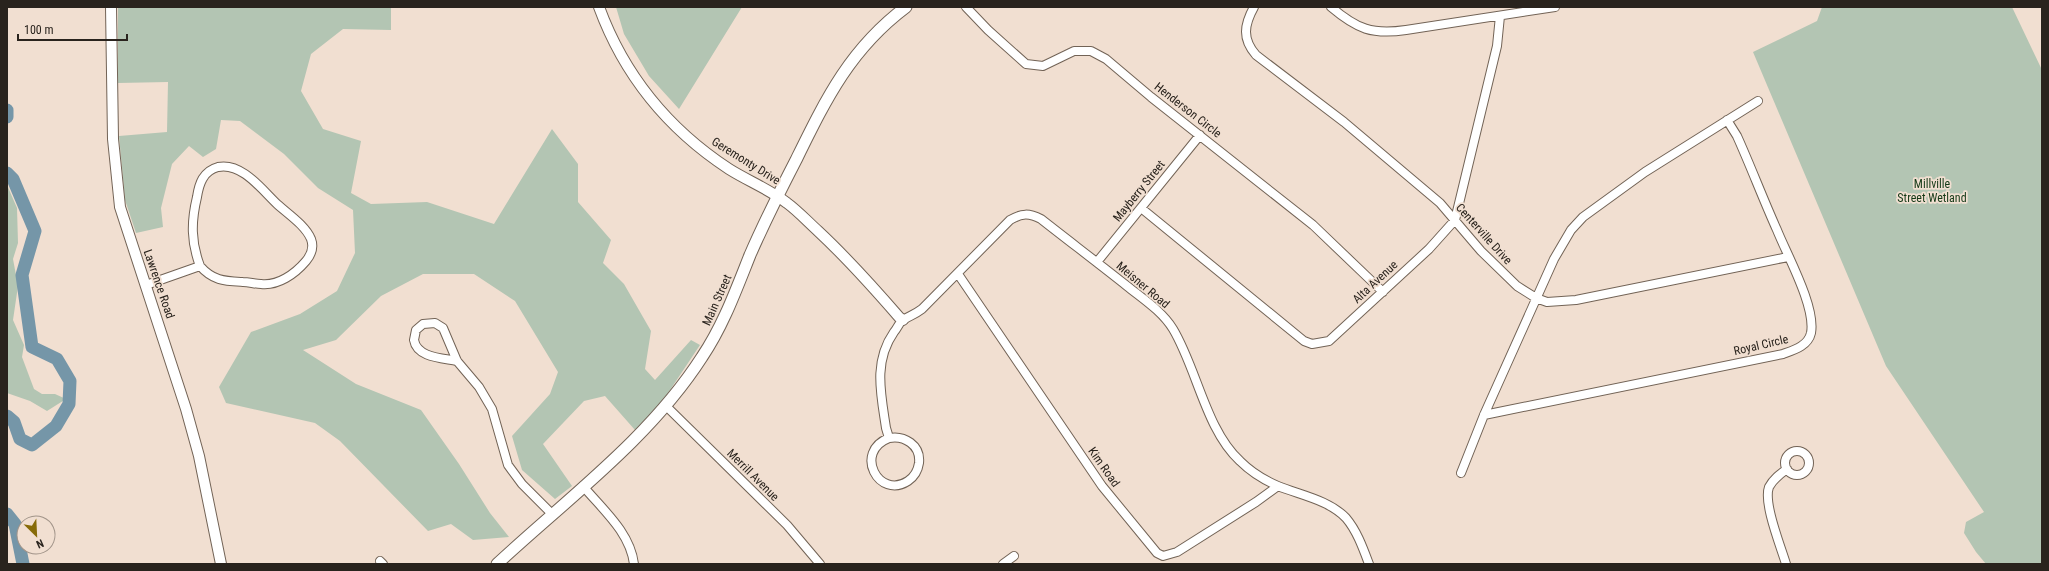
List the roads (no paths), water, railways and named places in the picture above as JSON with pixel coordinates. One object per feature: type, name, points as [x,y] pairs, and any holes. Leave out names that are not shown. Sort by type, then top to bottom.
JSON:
[{"type":"main road","name":"Main Street","points":[[497,564],[637,436],[666,406],[704,356],[719,328],[777,196],[827,98],[846,69],[872,36],[906,7]]},
{"type":"street","name":"Lawrence Road","points":[[111,7],[112,105],[116,173],[120,207],[186,408],[200,462],[221,564]]},
{"type":"street","name":"Geremonty Drive","points":[[599,7],[624,63],[648,98],[665,117],[695,144],[718,161],[787,202],[843,255],[903,320]]},
{"type":"street","name":"Henderson Circle","points":[[966,7],[992,35],[1026,64],[1044,66],[1074,51],[1091,51],[1106,59],[1313,224],[1383,292]]},
{"type":"street","name":"Centerville Drive","points":[[1254,7],[1247,22],[1245,36],[1247,43],[1256,55],[1362,136],[1443,206],[1510,281],[1536,298],[1552,302],[1576,300],[1788,257]]},
{"type":"street","points":[[1331,7],[1354,25],[1377,32],[1398,31],[1555,7]]},
{"type":"street","name":"Alta Avenue","points":[[1141,208],[1232,280],[1304,341],[1312,344],[1329,341],[1437,241],[1455,220],[1497,46],[1500,16]]},
{"type":"street","points":[[1461,473],[1484,415],[1536,298],[1554,259],[1571,230],[1583,217],[1680,148],[1758,101]]},
{"type":"street","name":"Royal Circle","points":[[1484,415],[1783,354],[1799,348],[1811,335],[1811,318],[1804,294],[1737,136],[1727,120]]},
{"type":"street","name":"Mayberry Street","points":[[1097,262],[1200,135]]},
{"type":"street","points":[[222,166],[234,168],[247,176],[303,228],[312,243],[311,254],[300,268],[286,278],[269,284],[222,281],[211,277],[200,266],[194,248],[192,232],[198,193],[205,175],[210,170],[222,166]]},
{"type":"street","name":"Meisner Road","points":[[903,320],[912,317],[922,309],[1010,220],[1026,214],[1041,219],[1097,262],[1156,310],[1168,322],[1181,344],[1214,422],[1226,444],[1236,457],[1249,469],[1278,486],[1324,503],[1342,514],[1355,531],[1369,564]]},
{"type":"street","points":[[146,285],[200,266]]},
{"type":"street","name":"Kim Road","points":[[958,274],[1102,486],[1157,553],[1163,556],[1177,552],[1256,502],[1278,486]]},
{"type":"street","points":[[889,438],[884,414],[880,361],[886,346],[903,320]]},
{"type":"street","points":[[457,361],[425,354],[420,351],[414,340],[418,328],[429,322],[441,326],[445,331],[457,361],[479,387],[492,409],[505,456],[514,474],[552,514]]},
{"type":"street","name":"Merrill Avenue","points":[[666,406],[787,525],[820,564]]},
{"type":"street","points":[[899,437],[908,441],[915,448],[919,458],[916,473],[909,480],[899,484],[889,484],[880,479],[872,466],[872,456],[876,446],[889,438],[899,437]]},
{"type":"street","points":[[1786,564],[1770,510],[1768,494],[1774,479],[1787,469]]},
{"type":"street","points":[[583,486],[624,536],[632,552],[634,564]]},
{"type":"street","points":[[1003,564],[1014,556]]},
{"type":"waterway","points":[[7,110],[7,117]]},
{"type":"waterway","points":[[7,173],[13,179],[35,231],[22,275],[32,347],[57,359],[70,381],[69,404],[56,426],[32,445],[20,439],[14,422],[7,416]]},
{"type":"waterway","points":[[7,514],[15,524],[23,564]]},
{"type":"park label","name":"Millville Street Wetland","points":[[1932,191]]}]
